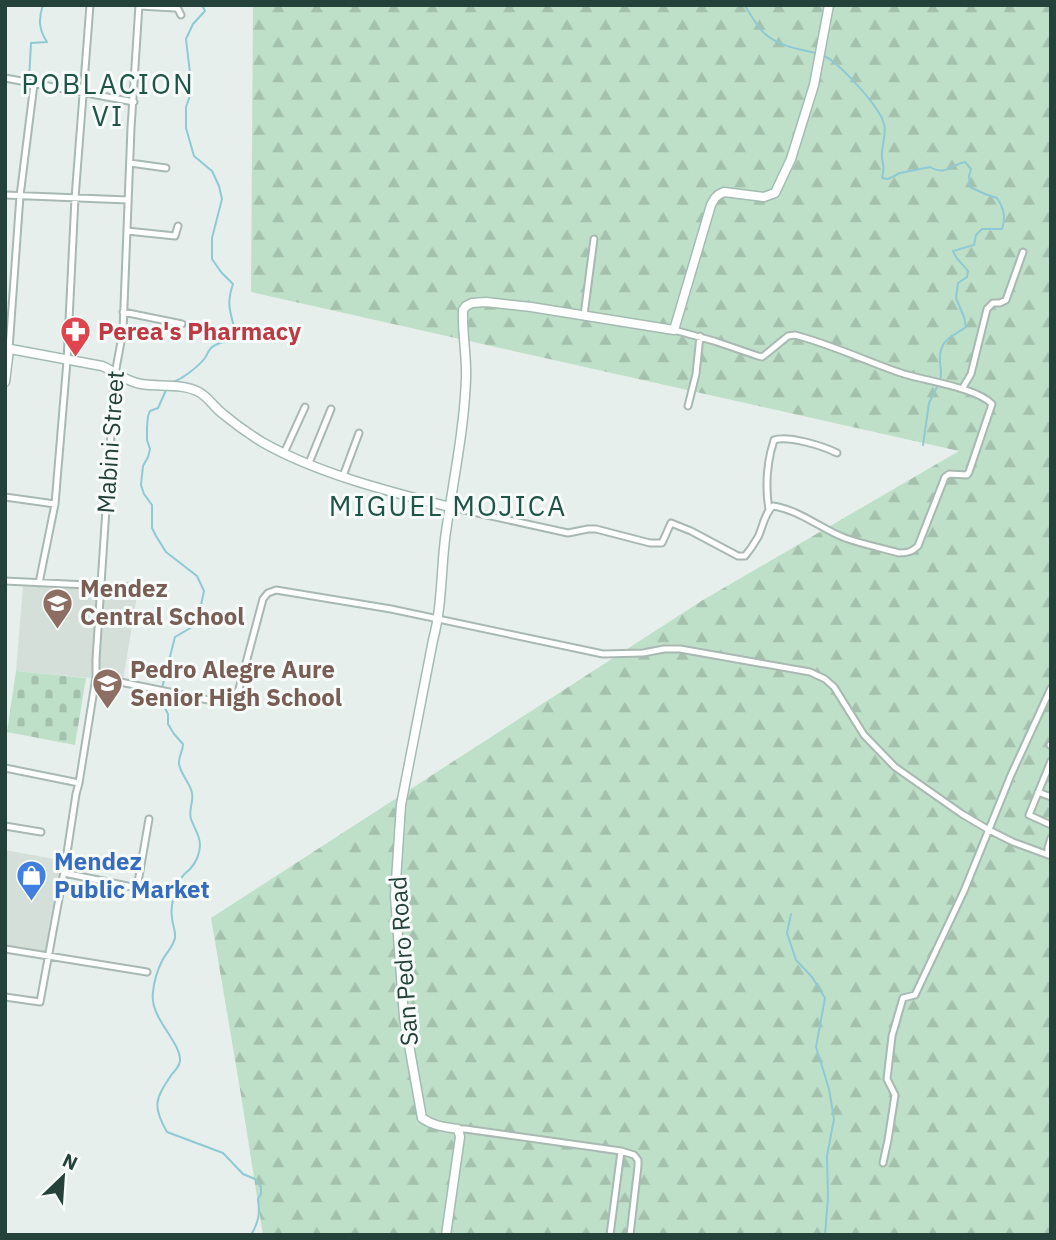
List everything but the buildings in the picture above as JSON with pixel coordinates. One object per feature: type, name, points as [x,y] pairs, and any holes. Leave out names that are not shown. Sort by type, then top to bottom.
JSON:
[{"type":"street","points":[[39,583],[55,504],[90,5]]},
{"type":"street","points":[[674,330],[714,199],[724,192],[764,197],[775,193],[791,159],[814,85],[829,5]]},
{"type":"street","points":[[139,6],[175,8],[181,15]]},
{"type":"street","name":"Mabini Street","points":[[5,997],[40,1003],[96,677],[115,374],[123,331],[139,6]]},
{"type":"street","points":[[5,78],[134,102]]},
{"type":"street","points":[[5,382],[20,196],[34,84]]},
{"type":"street","points":[[130,163],[166,168]]},
{"type":"street","points":[[5,195],[128,200]]},
{"type":"street","points":[[127,231],[175,236],[178,226]]},
{"type":"street","points":[[584,316],[594,239]]},
{"type":"street","points":[[962,389],[971,374],[988,309],[993,303],[1006,300],[1023,253]]},
{"type":"street","points":[[438,620],[441,575],[466,380],[463,310],[472,303],[486,302],[674,330],[762,356],[788,336],[795,335],[904,374],[962,389],[988,399],[992,404],[970,472],[967,475],[949,474],[946,477],[914,551],[898,553],[872,546],[845,538],[780,507],[774,506],[769,510]]},
{"type":"street","points":[[123,312],[182,324]]},
{"type":"street","points":[[688,406],[696,374],[700,336]]},
{"type":"street","points":[[7,349],[102,366],[140,384],[197,391],[232,421],[284,453],[343,477],[399,494],[568,533],[596,529],[650,543],[662,543],[671,523],[738,556],[745,556],[759,536],[769,510],[767,473],[774,440],[780,438],[837,453]]},
{"type":"street","points":[[284,453],[305,407]]},
{"type":"street","points":[[309,463],[331,409]]},
{"type":"street","points":[[343,477],[359,433]]},
{"type":"street","points":[[5,497],[55,504]]},
{"type":"street","points":[[5,581],[149,588]]},
{"type":"street","points":[[96,677],[222,702],[231,701],[236,696],[263,599],[276,590],[361,603],[603,654],[680,649],[810,673],[825,679],[834,687],[864,735],[895,767],[962,814],[1013,842],[1049,853],[1051,838]]},
{"type":"street","name":"San Pedro Road","points":[[438,620],[401,804],[395,896],[404,1017],[422,1118],[428,1123],[458,1129]]},
{"type":"street","points":[[883,1163],[895,1095],[887,1079],[892,1036],[904,998],[915,995],[964,891],[1011,775],[1051,688]]},
{"type":"street","points":[[1051,761],[1029,813],[1029,817],[1051,825]]},
{"type":"street","points":[[5,768],[79,782]]},
{"type":"street","points":[[1038,792],[1051,797]]},
{"type":"street","points":[[64,869],[138,888],[149,820]]},
{"type":"street","points":[[5,826],[41,832]]},
{"type":"street","points":[[5,949],[147,972]]},
{"type":"street","points":[[446,1235],[460,1137],[458,1129],[621,1151],[634,1156],[638,1160],[630,1235]]},
{"type":"street","points":[[610,1235],[621,1151]]},
{"type":"shaded area","name":"Mendez Central School","points":[[23,586],[138,589],[123,681],[16,671]]},
{"type":"shaded area","name":"Mendez Public Market","points":[[5,850],[65,861],[47,952],[5,945]]},
{"type":"green space","points":[[253,5],[1051,5],[1051,1235],[263,1235],[211,918],[703,600],[959,451],[251,292]]},
{"type":"green space","points":[[16,671],[86,678],[75,745],[7,732]]},
{"type":"waterway","points":[[29,79],[31,43],[47,42],[40,24],[43,5]]},
{"type":"waterway","points":[[173,382],[198,365],[214,346],[236,336],[229,305],[233,284],[212,259],[212,238],[222,199],[219,186],[212,171],[194,156],[186,128],[186,107],[192,90],[186,39],[193,24],[205,11],[202,5]]},
{"type":"waterway","points":[[744,5],[764,33],[788,46],[816,53]]},
{"type":"waterway","points":[[822,55],[848,75],[881,116],[885,132],[882,178],[888,179],[900,173],[930,167],[944,170],[965,162],[971,169],[970,187],[997,198],[1003,209],[1002,229],[982,229],[976,235],[974,245],[953,251],[968,271],[967,277],[958,283],[956,298],[966,327],[949,338],[943,346],[940,380]]},
{"type":"waterway","points":[[923,445],[929,403],[938,385]]},
{"type":"waterway","points":[[162,688],[175,637],[197,624],[204,591],[197,576],[166,552],[156,536],[152,528],[152,505],[141,485],[143,466],[150,449],[147,440],[148,416],[150,411],[158,408],[167,388]]},
{"type":"waterway","points":[[161,693],[160,698],[168,714],[168,724],[183,744],[179,764],[192,793],[190,816],[200,845],[196,861],[182,877],[172,903],[175,938],[160,965],[153,988],[156,1011],[176,1045],[180,1061],[159,1096],[158,1109],[167,1132],[223,1153],[243,1174],[255,1179],[261,1187],[258,1217],[251,1235]]},
{"type":"waterway","points":[[791,914],[787,933],[796,960],[812,977],[825,998],[816,1047],[829,1089],[834,1119],[827,1156],[825,1235]]},
{"type":"place","name":"Perea's Pharmacy","points":[[75,359]]},
{"type":"place","name":"Mendez Central School","points":[[57,630]]},
{"type":"place","name":"Pedro Alegre Aure Senior High School","points":[[107,711]]},
{"type":"place","name":"Mendez Public Market","points":[[31,903]]},
{"type":"district","name":"POBLACION VI","points":[[108,100]]},
{"type":"district","name":"MIGUEL MOJICA","points":[[448,506]]}]
